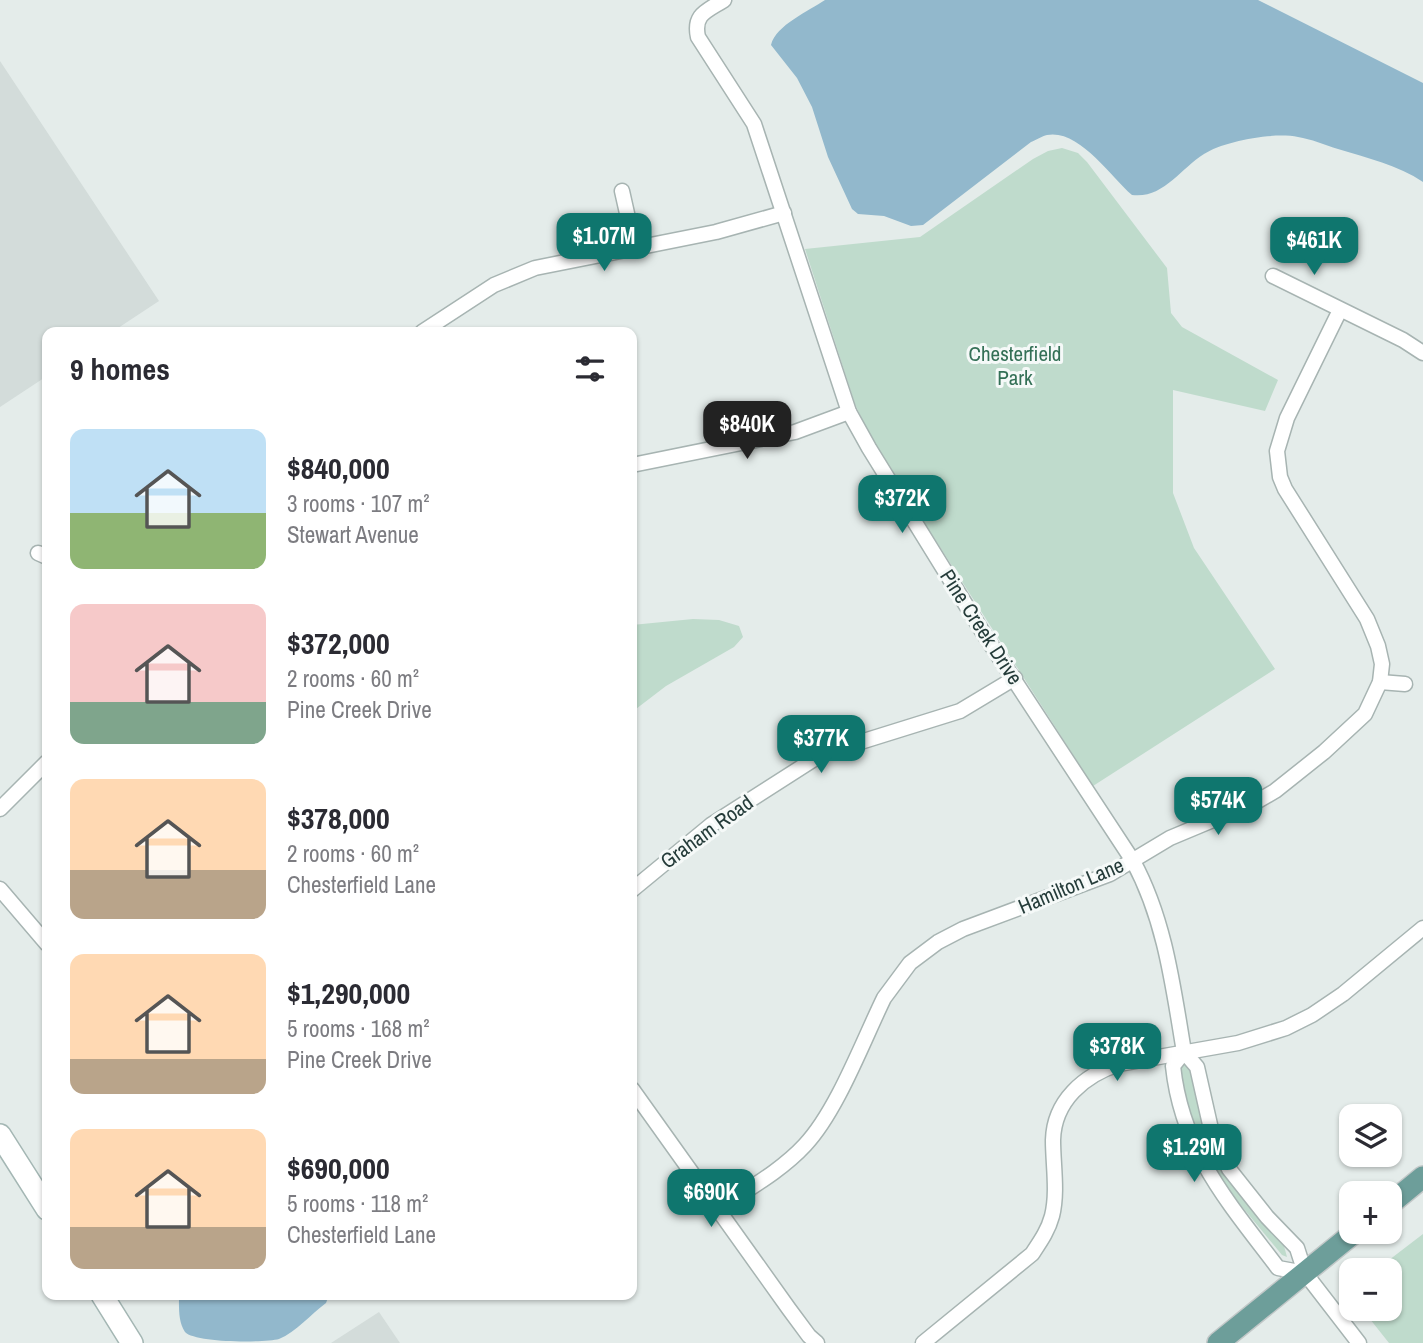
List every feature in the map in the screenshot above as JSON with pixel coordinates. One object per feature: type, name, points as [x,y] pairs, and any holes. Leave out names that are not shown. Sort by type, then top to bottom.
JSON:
[{"type":"main road","points":[[1402,1194],[1423,1177]]},
{"type":"main road","points":[[1218,1343],[1340,1244]]},
{"type":"street","name":"Pine Creek Drive","points":[[724,0],[704,12],[696,26],[698,37],[754,124],[849,412],[975,620],[1147,886],[1162,932],[1184,1052],[1197,1067],[1211,1129],[1228,1170],[1297,1248],[1305,1273],[1359,1343]]},
{"type":"street","points":[[622,191],[635,248]]},
{"type":"street","points":[[430,327],[508,277],[535,268],[716,232],[785,213]]},
{"type":"street","points":[[1273,276],[1403,340],[1423,353]]},
{"type":"street","name":"Hamilton Lane","points":[[718,1209],[780,1167],[805,1145],[820,1126],[884,998],[910,963],[938,942],[963,929],[1093,881],[1170,838],[1256,802],[1275,791],[1351,729],[1365,714],[1380,682],[1381,664],[1374,633],[1296,510],[1285,489],[1278,464],[1280,436],[1287,418],[1340,310]]},
{"type":"street","points":[[637,464],[783,435],[849,412]]},
{"type":"street","name":"Graham Road","points":[[637,886],[711,825],[822,754],[960,711],[1015,678]]},
{"type":"street","points":[[1380,682],[1405,684]]},
{"type":"street","points":[[0,809],[42,767]]},
{"type":"street","points":[[0,888],[42,938]]},
{"type":"street","points":[[923,1343],[1032,1254],[1043,1238],[1052,1218],[1055,1201],[1055,1124],[1076,1087],[1102,1069],[1119,1064],[1238,1043],[1286,1028],[1312,1015],[1343,994],[1423,928]]},
{"type":"street","name":"Pine Creek Drive","points":[[1184,1052],[1172,1066],[1175,1094],[1194,1147],[1210,1177],[1278,1268],[1305,1273]]},
{"type":"street","points":[[637,1096],[789,1309],[817,1343]]},
{"type":"street","points":[[0,1135],[6,1158],[42,1203]]},
{"type":"street","points":[[105,1300],[132,1343]]},
{"type":"shaded area","points":[[0,61],[159,301],[120,327],[42,327],[42,379],[0,407]]},
{"type":"shaded area","points":[[379,1312],[400,1343],[331,1343]]},
{"type":"green space","name":"Chesterfield Park","points":[[1062,148],[1078,153],[1087,162],[1167,268],[1171,313],[1182,327],[1278,380],[1265,411],[1173,390],[1173,493],[1194,548],[1275,669],[1093,786],[872,441],[855,404],[805,249],[920,237],[1033,159],[1048,151]]},
{"type":"green space","points":[[693,619],[719,620],[739,626],[743,637],[734,647],[666,686],[637,708],[637,625]]},
{"type":"green space","points":[[1184,1062],[1192,1067],[1204,1125],[1214,1153],[1235,1188],[1284,1246],[1287,1257],[1282,1255],[1215,1174],[1187,1116],[1180,1064]]},
{"type":"green space","points":[[1423,1234],[1423,1343],[1389,1343],[1372,1321],[1402,1321],[1402,1258],[1392,1258]]},
{"type":"water","points":[[825,0],[1258,0],[1423,83],[1423,182],[1393,166],[1298,137],[1276,136],[1236,142],[1213,149],[1195,160],[1162,188],[1143,195],[1132,195],[1082,146],[1059,135],[1047,135],[1031,142],[923,225],[911,226],[884,216],[858,214],[852,209],[828,157],[812,107],[797,78],[771,45],[786,25]]},
{"type":"water","points":[[179,1300],[327,1300],[285,1336],[271,1340],[215,1340],[191,1336],[183,1328]]}]
